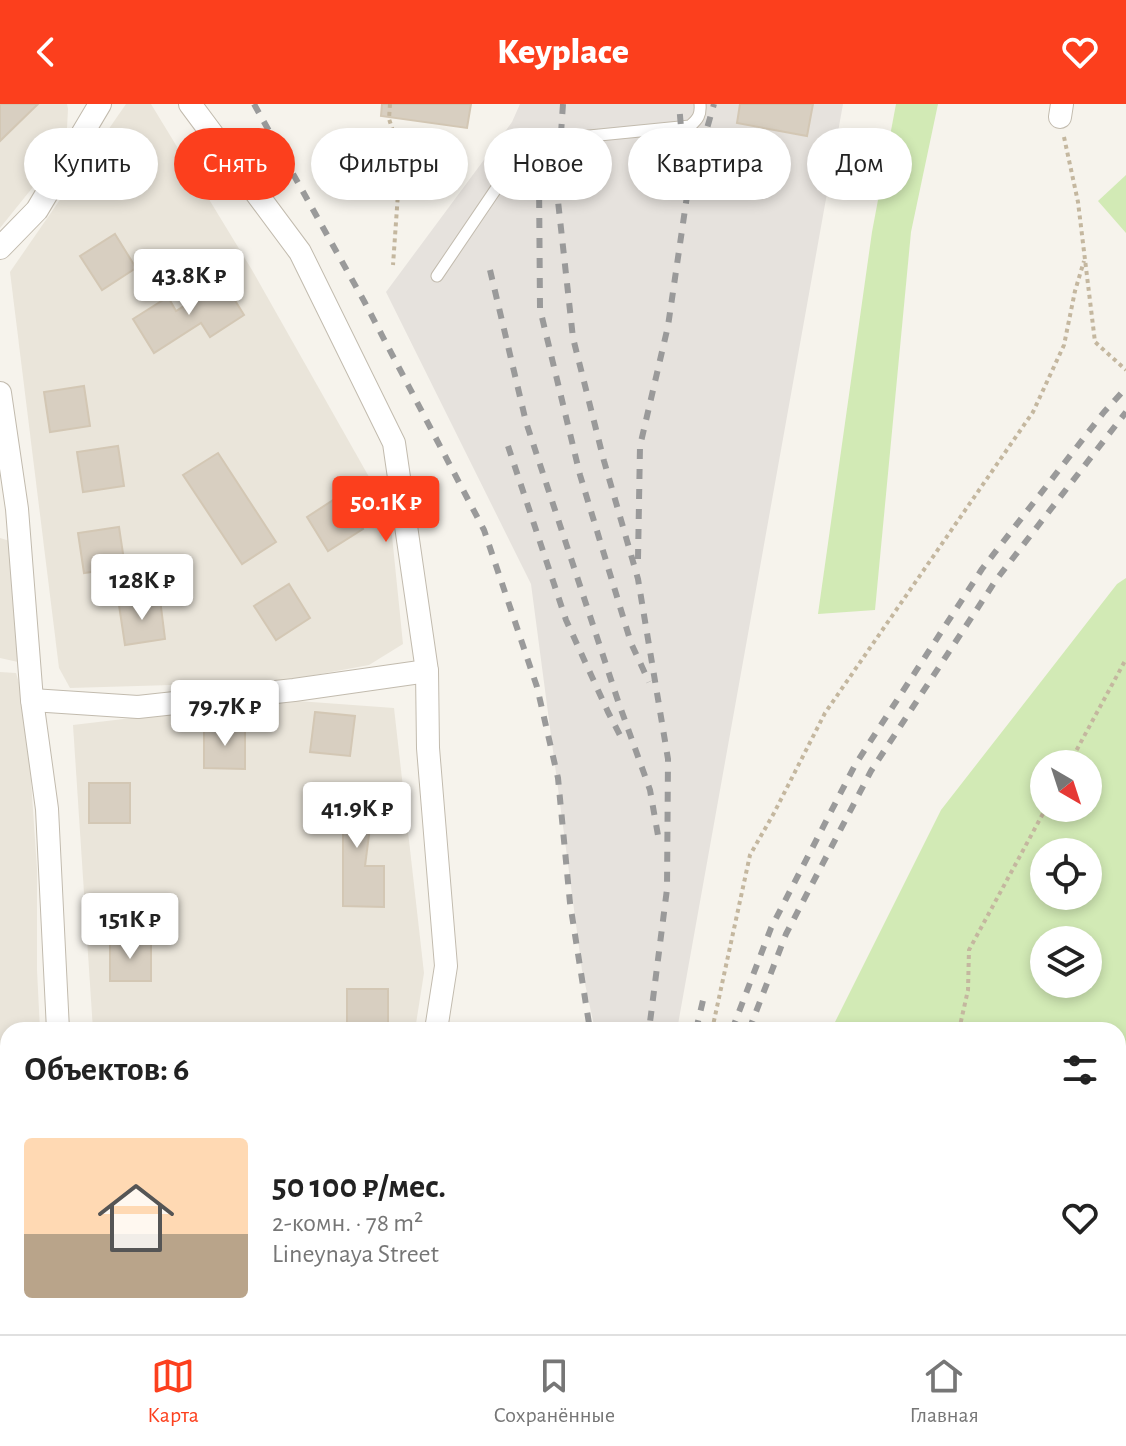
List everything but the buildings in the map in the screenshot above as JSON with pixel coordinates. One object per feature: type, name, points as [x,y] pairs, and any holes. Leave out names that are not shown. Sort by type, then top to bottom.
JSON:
[{"type":"street","points":[[0,248],[37,210],[100,104]]},
{"type":"street","points":[[190,104],[300,252],[394,443],[427,671],[428,748],[446,966],[437,1022]]},
{"type":"street","points":[[0,393],[8,510],[47,809],[58,1022]]},
{"type":"street","points":[[32,700],[138,707],[294,690],[427,671]]},
{"type":"lane","points":[[437,276],[523,149],[539,141],[690,126],[701,112],[700,104]]},
{"type":"path","points":[[390,104],[389,119],[400,165],[393,265]]},
{"type":"path","points":[[1061,110],[1078,202],[1095,342],[1126,370]]},
{"type":"path","points":[[714,1022],[750,855],[825,713],[1033,412],[1064,345],[1084,261]]},
{"type":"path","points":[[1077,750],[1126,659]]},
{"type":"path","points":[[961,1022],[968,990],[969,950],[1038,822]]},
{"type":"shaded area","points":[[0,104],[67,104],[67,128],[24,128],[24,198],[0,228]]},
{"type":"shaded area","points":[[126,104],[151,104],[174,142],[174,200],[209,200],[373,484],[391,526],[403,644],[369,665],[277,682],[70,688],[59,668],[10,272],[60,200],[158,200],[158,128],[109,128]]},
{"type":"shaded area","points":[[520,104],[843,104],[839,128],[807,128],[807,200],[826,200],[678,1022],[593,1022],[582,970],[531,584],[386,292],[454,200],[468,200],[468,181],[484,160],[484,200],[612,200],[612,128],[508,128]]},
{"type":"shaded area","points":[[0,538],[13,542],[18,662],[0,658]]},
{"type":"shaded area","points":[[0,672],[16,673],[26,706],[37,869],[40,1022],[0,1022]]},
{"type":"shaded area","points":[[284,700],[394,708],[424,973],[416,1022],[92,1022],[73,725]]},
{"type":"green space","points":[[896,104],[938,104],[911,232],[875,610],[818,614],[878,200],[912,200],[912,128],[892,128]]},
{"type":"green space","points":[[1126,175],[1126,233],[1098,201]]},
{"type":"green space","points":[[1126,578],[1126,1022],[835,1022],[941,810],[1117,584]]},
{"type":"railway","points":[[254,104],[364,301],[484,530],[537,687],[558,778],[570,903],[589,1022]]},
{"type":"railway","points":[[563,104],[557,192],[573,338],[638,579],[668,759],[667,889],[650,1022]]},
{"type":"railway","points":[[638,559],[640,446],[668,326],[687,196],[679,104]]},
{"type":"railway","points":[[707,128],[714,104]]},
{"type":"railway","points":[[539,200],[540,309],[580,475],[631,643],[649,682]]},
{"type":"railway","points":[[490,270],[526,422],[650,790],[659,841]]},
{"type":"railway","points":[[735,1022],[771,928],[855,765],[982,569],[1126,388]]},
{"type":"railway","points":[[752,1022],[786,934],[871,771],[996,580],[1126,412]]},
{"type":"railway","points":[[508,446],[566,620],[624,743]]},
{"type":"railway","points":[[698,1022],[705,992]]}]
